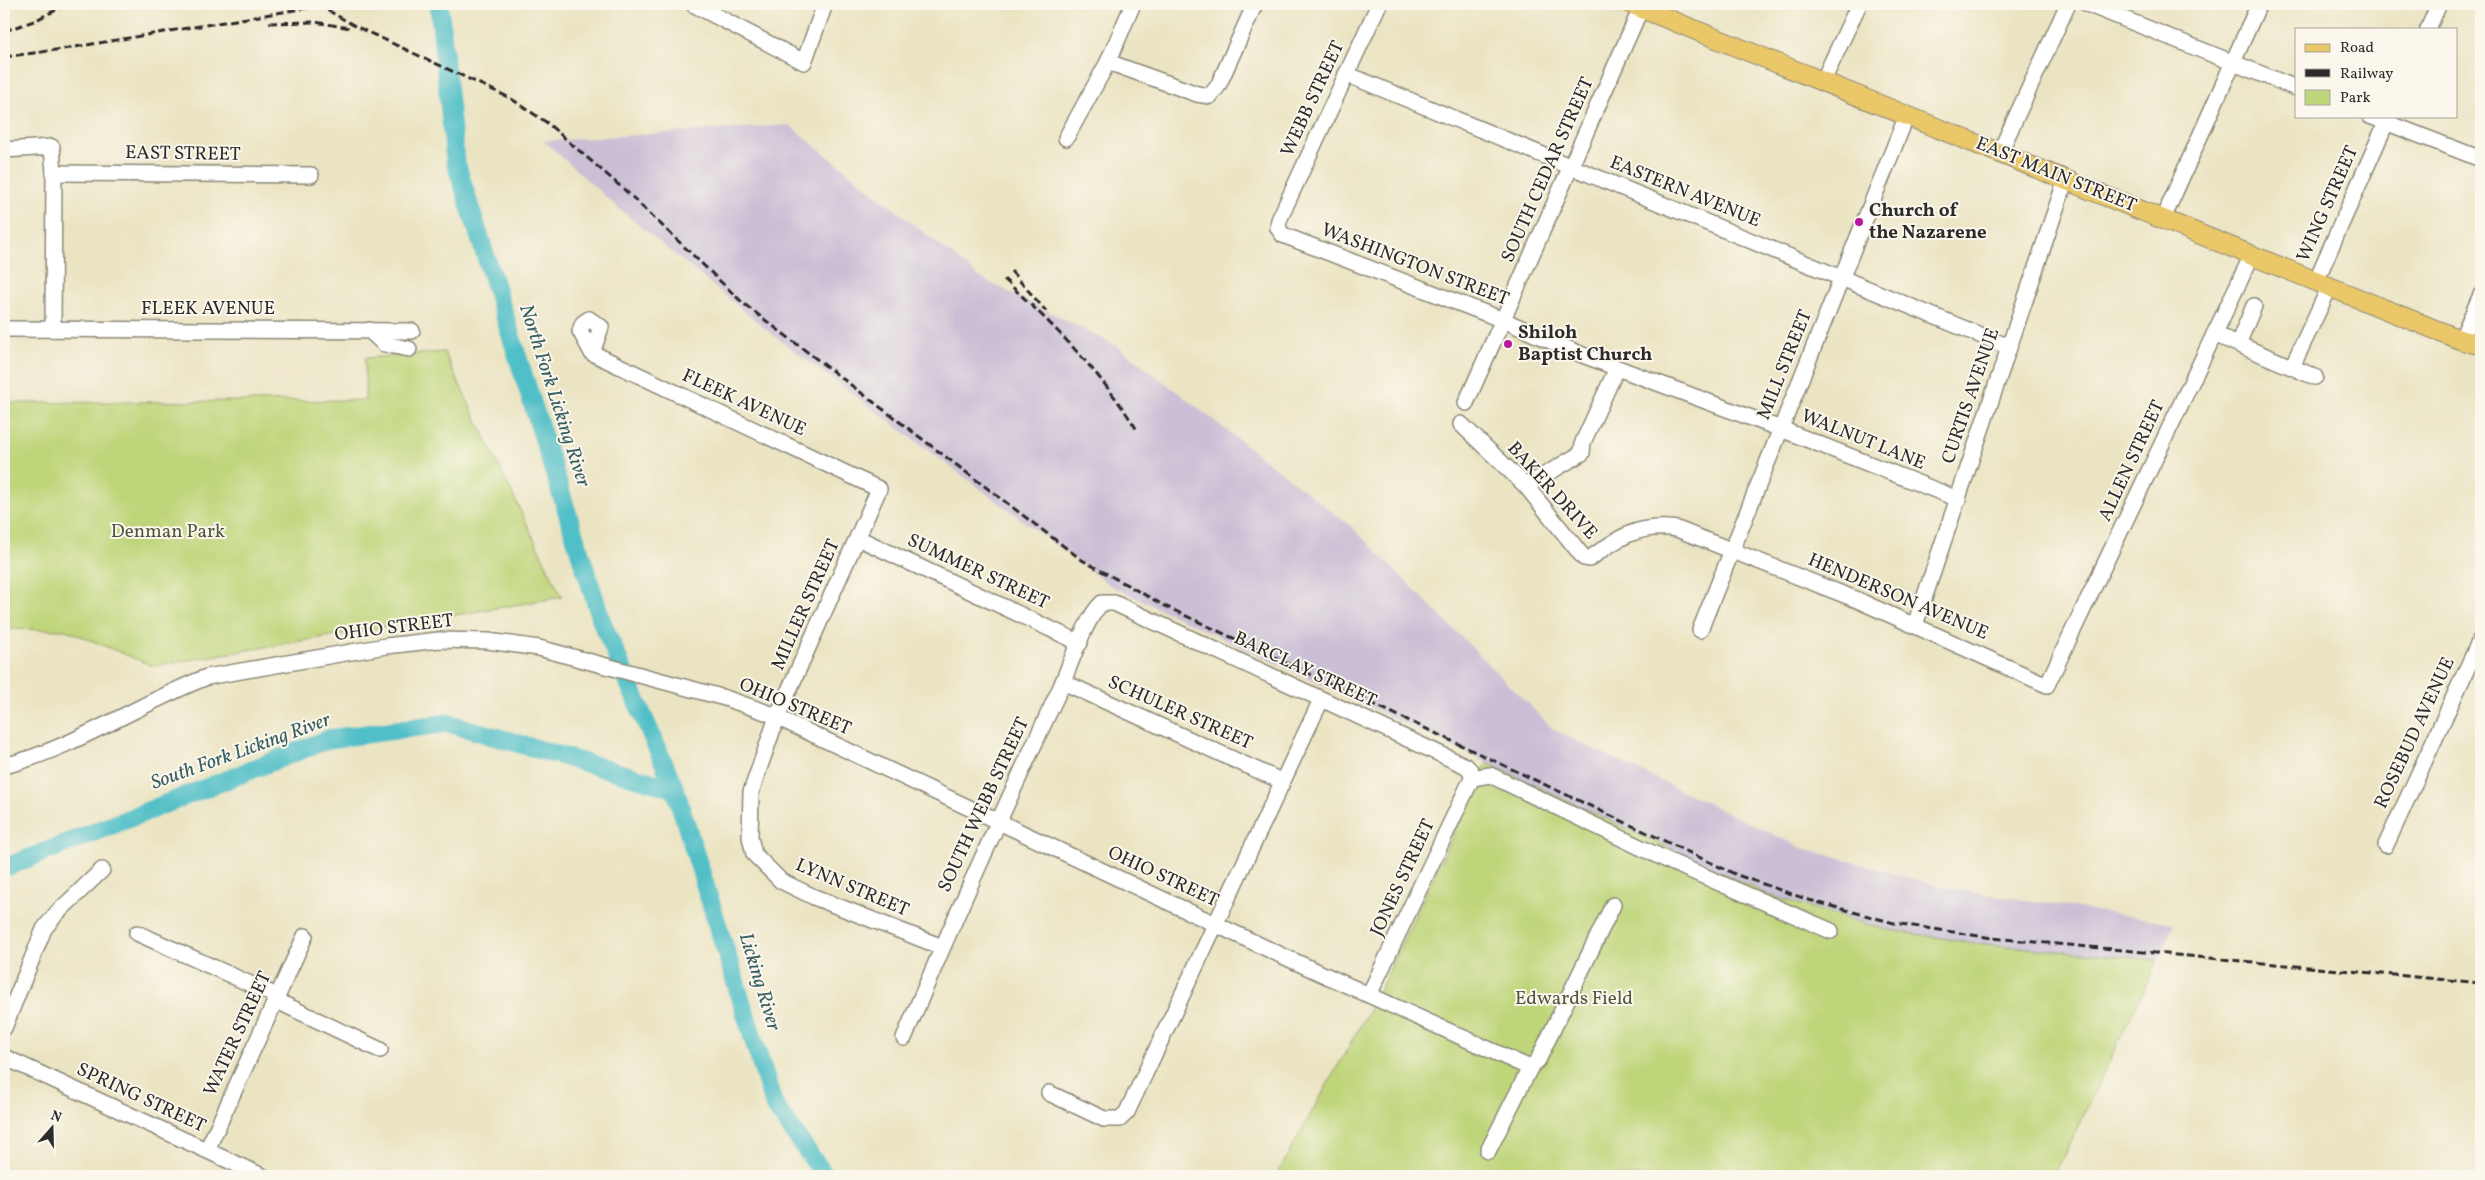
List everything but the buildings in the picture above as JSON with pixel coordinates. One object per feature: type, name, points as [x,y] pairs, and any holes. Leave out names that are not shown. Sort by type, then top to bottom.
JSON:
[{"type":"main road","name":"EAST MAIN STREET","points":[[1638,5],[2461,340],[2481,345]]},
{"type":"street","points":[[693,4],[804,62],[825,4]]},
{"type":"street","points":[[1066,138],[1108,62],[1133,4]]},
{"type":"street","points":[[1108,62],[1207,97],[1215,92],[1255,4]]},
{"type":"street","name":"WEBB STREET","points":[[1282,212],[1379,4]]},
{"type":"street","points":[[1823,81],[1859,4]]},
{"type":"street","points":[[2000,152],[2068,4]]},
{"type":"street","points":[[2087,4],[2295,88]]},
{"type":"street","points":[[2163,219],[2259,4]]},
{"type":"street","points":[[2428,28],[2439,4]]},
{"type":"street","name":"SOUTH CEDAR STREET","points":[[1466,403],[1571,167],[1638,5]]},
{"type":"street","name":"EASTERN AVENUE","points":[[1346,74],[2009,347]]},
{"type":"street","name":"MILL STREET","points":[[1700,630],[1907,115]]},
{"type":"street","points":[[2388,119],[2481,160]]},
{"type":"street","name":"WING STREET","points":[[2292,367],[2388,119]]},
{"type":"street","points":[[4,150],[52,147],[54,173],[53,328]]},
{"type":"street","name":"EAST STREET","points":[[54,173],[311,175]]},
{"type":"street","name":"CURTIS AVENUE","points":[[1915,625],[2066,180]]},
{"type":"street","name":"WASHINGTON STREET","points":[[1282,212],[1278,225],[1285,236],[1503,320],[1617,368],[1781,429]]},
{"type":"street","name":"ALLEN STREET","points":[[2047,685],[2252,255]]},
{"type":"street","points":[[2461,340],[2481,295]]},
{"type":"street","points":[[2238,344],[2254,306]]},
{"type":"street","name":"FLEEK AVENUE","points":[[4,329],[369,330],[412,332]]},
{"type":"street","points":[[369,330],[384,344],[409,349]]},
{"type":"street","points":[[2214,334],[2315,377]]},
{"type":"street","name":"FLEEK AVENUE","points":[[592,353],[879,489]]},
{"type":"street","points":[[1526,486],[1582,454],[1583,442],[1617,368]]},
{"type":"street","name":"BAKER DRIVE","points":[[1461,424],[1526,486],[1582,556],[1589,559],[1625,535],[1646,527],[1676,529],[1732,552]]},
{"type":"street","name":"WALNUT LANE","points":[[1781,429],[1958,499]]},
{"type":"street","name":"MILLER STREET","points":[[754,854],[750,837],[751,792],[777,717],[879,489]]},
{"type":"street","name":"SUMMER STREET","points":[[858,538],[1080,642]]},
{"type":"street","name":"HENDERSON AVENUE","points":[[1732,552],[1915,625],[2047,685]]},
{"type":"street","name":"SOUTH WEBB STREET","points":[[904,1038],[998,821],[1080,642],[1097,608],[1108,602],[1114,603]]},
{"type":"street","name":"BARCLAY STREET","points":[[1114,603],[1466,766],[1471,771],[1472,778]]},
{"type":"street","name":"ROSEBUD AVENUE","points":[[2386,845],[2481,638]]},
{"type":"street","name":"OHIO STREET","points":[[4,766],[44,752],[182,687],[207,678],[386,646],[439,640],[514,644],[572,656],[745,704],[777,717],[1369,995],[1530,1068]]},
{"type":"street","name":"SCHULER STREET","points":[[1063,682],[1281,781]]},
{"type":"street","points":[[1049,1093],[1104,1119],[1120,1119],[1127,1112],[1281,781],[1321,700]]},
{"type":"street","points":[[1472,778],[1490,775],[1671,862],[1831,930]]},
{"type":"street","name":"JONES STREET","points":[[1369,995],[1472,778]]},
{"type":"street","name":"LYNN STREET","points":[[754,854],[781,880],[814,896],[942,947]]},
{"type":"street","points":[[4,1028],[44,930],[56,914],[102,870]]},
{"type":"street","points":[[1488,1150],[1530,1068],[1538,1060],[1613,906]]},
{"type":"street","points":[[137,933],[276,998],[380,1050]]},
{"type":"street","name":"WATER STREET","points":[[207,1150],[305,936]]},
{"type":"street","name":"SPRING STREET","points":[[4,1057],[262,1176]]},
{"type":"shaded area","points":[[789,125],[981,278],[1119,347],[1352,527],[1554,730],[1802,848],[1948,888],[2174,923],[2158,960],[1974,943],[1883,929],[1769,895],[1111,586],[773,335],[618,208],[544,141]]},
{"type":"green space","name":"Denman Park","points":[[444,352],[562,597],[153,666],[66,630],[4,629],[4,403],[365,400],[365,358]]},
{"type":"green space","name":"Edwards Field","points":[[1487,763],[1769,895],[1883,929],[1974,943],[2158,960],[2054,1176],[1276,1176],[1377,996]]},
{"type":"waterway","name":"North Fork Licking River","points":[[439,4],[455,160],[602,622],[675,789],[774,1105],[825,1176]]},
{"type":"waterway","name":"South Fork Licking River","points":[[4,868],[329,739],[448,723],[675,789]]},
{"type":"railway","points":[[4,31],[34,21],[68,4]]},
{"type":"railway","points":[[317,4],[355,26],[510,98],[546,122],[627,192],[744,304],[1082,560],[1165,606],[1737,875],[1809,900],[1894,923],[1992,938],[2481,983]]},
{"type":"railway","points":[[4,57],[63,49],[324,5]]},
{"type":"railway","points":[[269,23],[315,22],[350,28]]},
{"type":"railway","points":[[1011,271],[1046,311]]},
{"type":"railway","points":[[1004,279],[1076,350],[1108,389],[1137,430]]},
{"type":"place","name":"Church of the Nazarene","points":[[1859,222]]},
{"type":"place","name":"Shiloh Baptist Church","points":[[1508,344]]},
{"type":"water label","name":"Licking River","points":[[759,982]]}]
